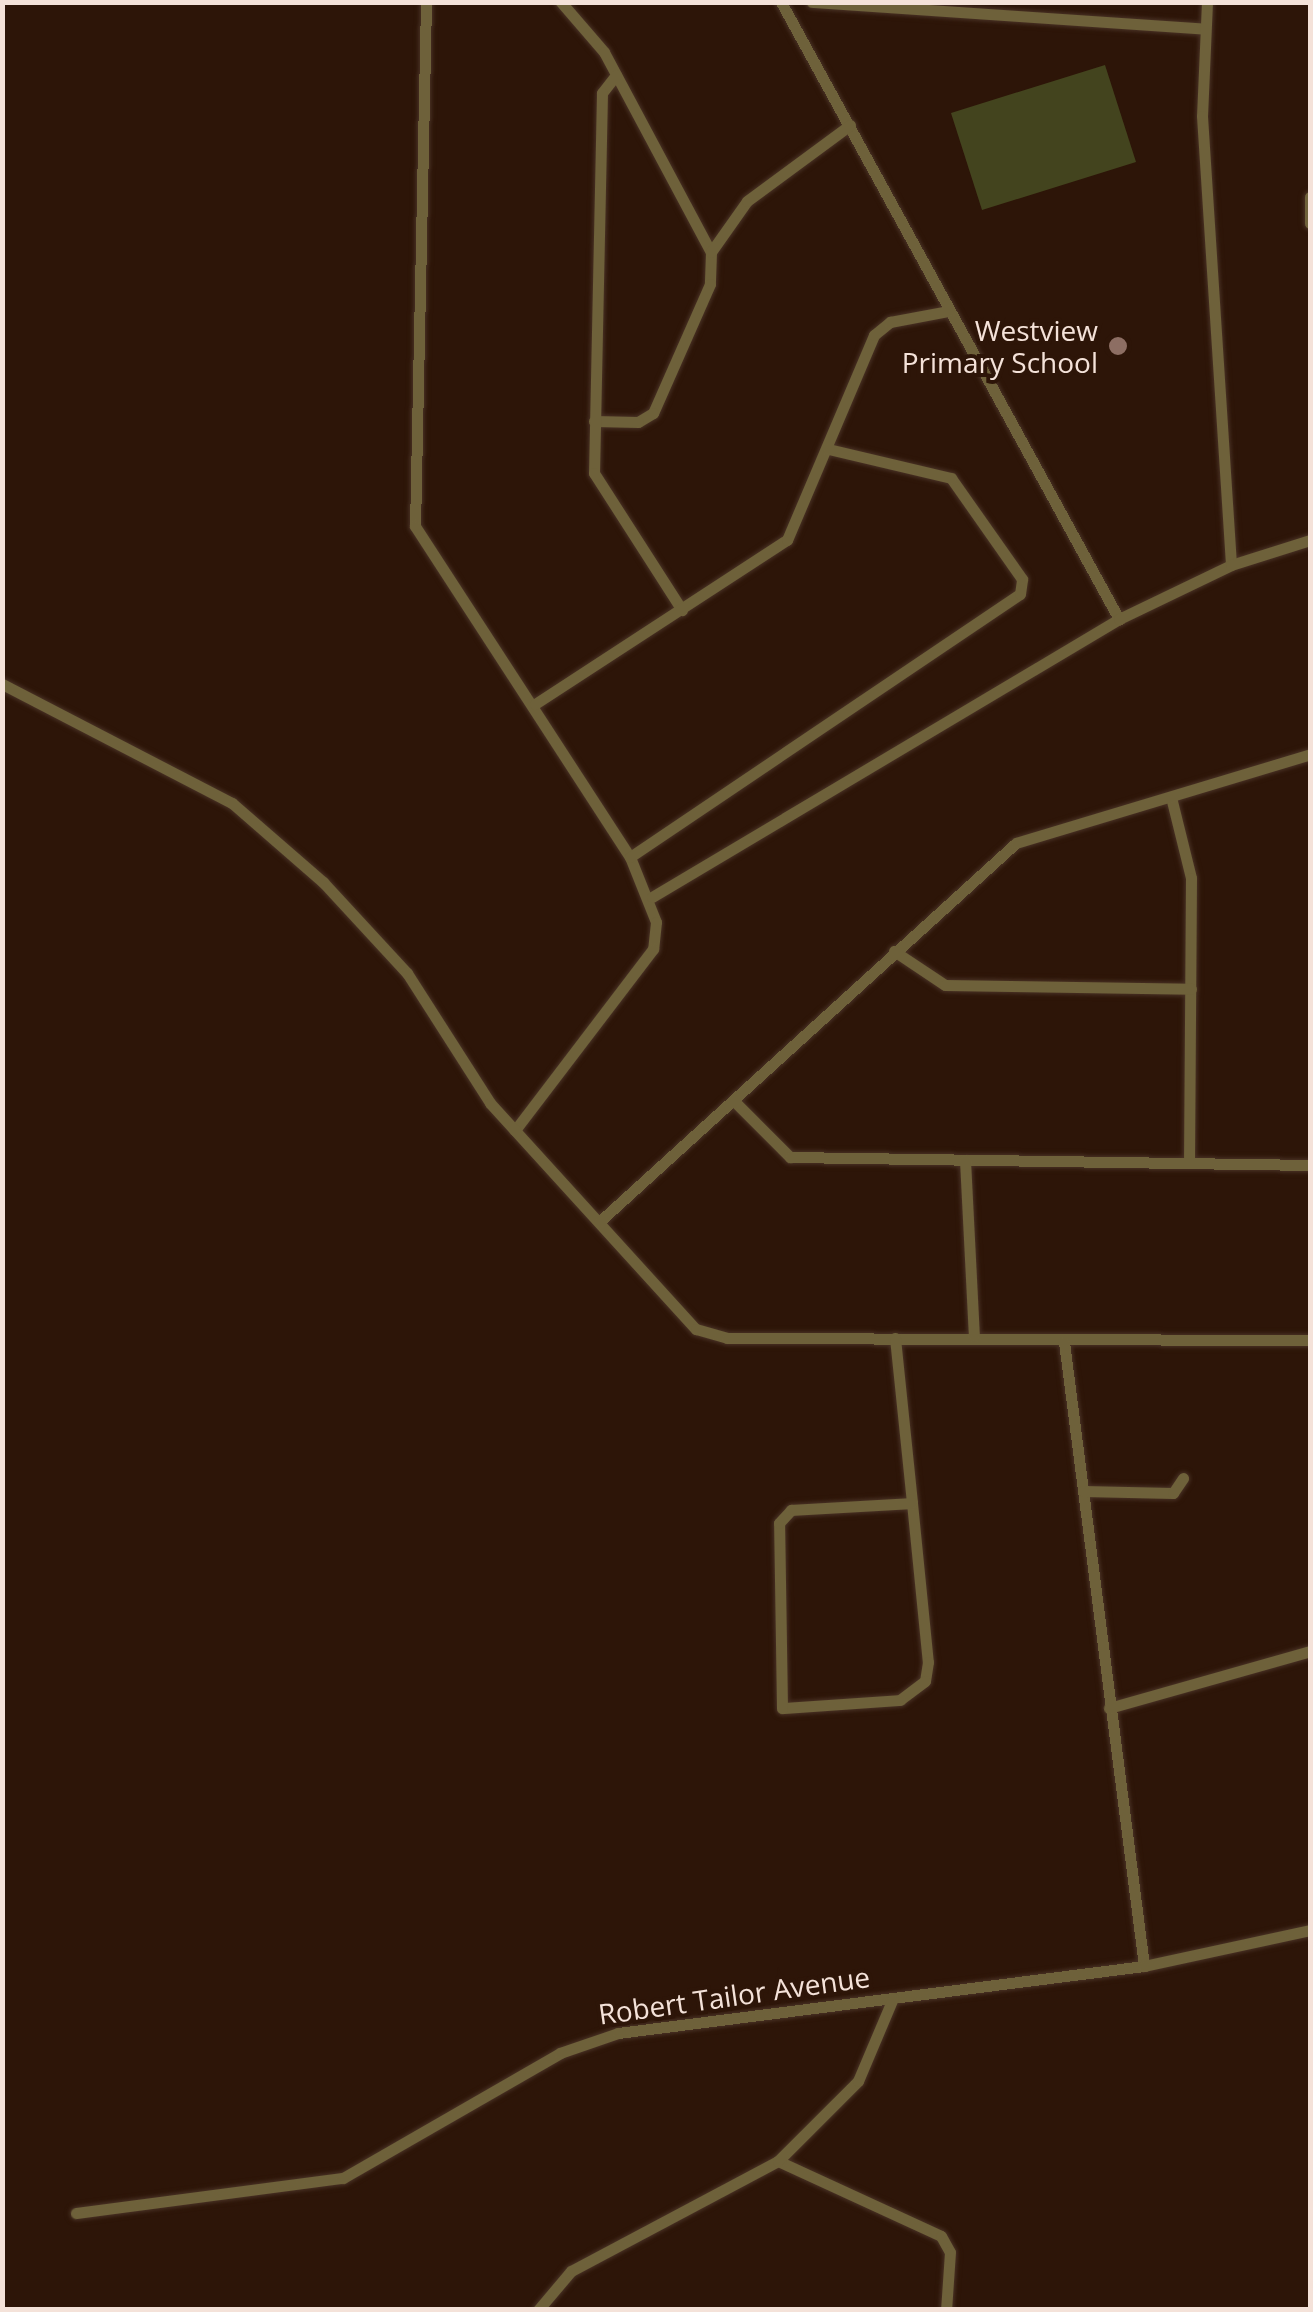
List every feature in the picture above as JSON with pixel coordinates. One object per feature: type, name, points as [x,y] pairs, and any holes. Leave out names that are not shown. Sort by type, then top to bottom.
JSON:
[{"type":"street","points":[[426,2],[415,526],[535,704],[652,897],[653,949],[515,1130]]},
{"type":"street","points":[[561,2],[616,75],[711,252],[710,284],[653,413],[638,422],[594,420]]},
{"type":"street","points":[[781,2],[1118,619]]},
{"type":"street","points":[[812,2],[1204,29]]},
{"type":"street","points":[[1207,2],[1202,116],[1231,566]]},
{"type":"street","points":[[616,75],[602,94],[594,420],[598,480],[682,610]]},
{"type":"street","points":[[711,252],[747,201],[850,125]]},
{"type":"street","points":[[1310,197],[1310,223]]},
{"type":"street","points":[[535,704],[786,540],[881,327],[949,311]]},
{"type":"street","points":[[630,857],[1020,594],[1022,580],[951,478],[828,449]]},
{"type":"street","points":[[652,897],[1118,619],[1231,566],[1310,540]]},
{"type":"street","points":[[2,684],[246,814],[400,964],[515,1130],[696,1329],[726,1338],[1310,1340]]},
{"type":"street","points":[[599,1222],[1016,843],[1310,754]]},
{"type":"street","points":[[1171,796],[1190,866],[1189,1163]]},
{"type":"street","points":[[894,951],[945,985],[1191,989]]},
{"type":"street","points":[[735,1102],[790,1157],[1310,1165]]},
{"type":"street","points":[[966,1160],[974,1336]]},
{"type":"street","points":[[894,1338],[912,1503],[925,1681],[900,1700],[782,1708],[779,1523],[791,1510],[912,1503]]},
{"type":"street","points":[[1064,1342],[1144,1966]]},
{"type":"street","points":[[1082,1492],[1173,1493],[1184,1478]]},
{"type":"street","points":[[1109,1708],[1310,1651]]},
{"type":"street","name":"Robert Tailor Avenue","points":[[76,2213],[343,2178],[588,2040],[1144,1966],[1310,1930]]},
{"type":"street","points":[[538,2310],[571,2270],[778,2162],[858,2081],[892,1998]]},
{"type":"street","points":[[778,2162],[941,2236],[950,2252],[946,2310]]},
{"type":"shaded area","points":[[1105,65],[1136,162],[982,210],[951,113]]},
{"type":"place","name":"Westview Primary School","points":[[1118,346]]}]
